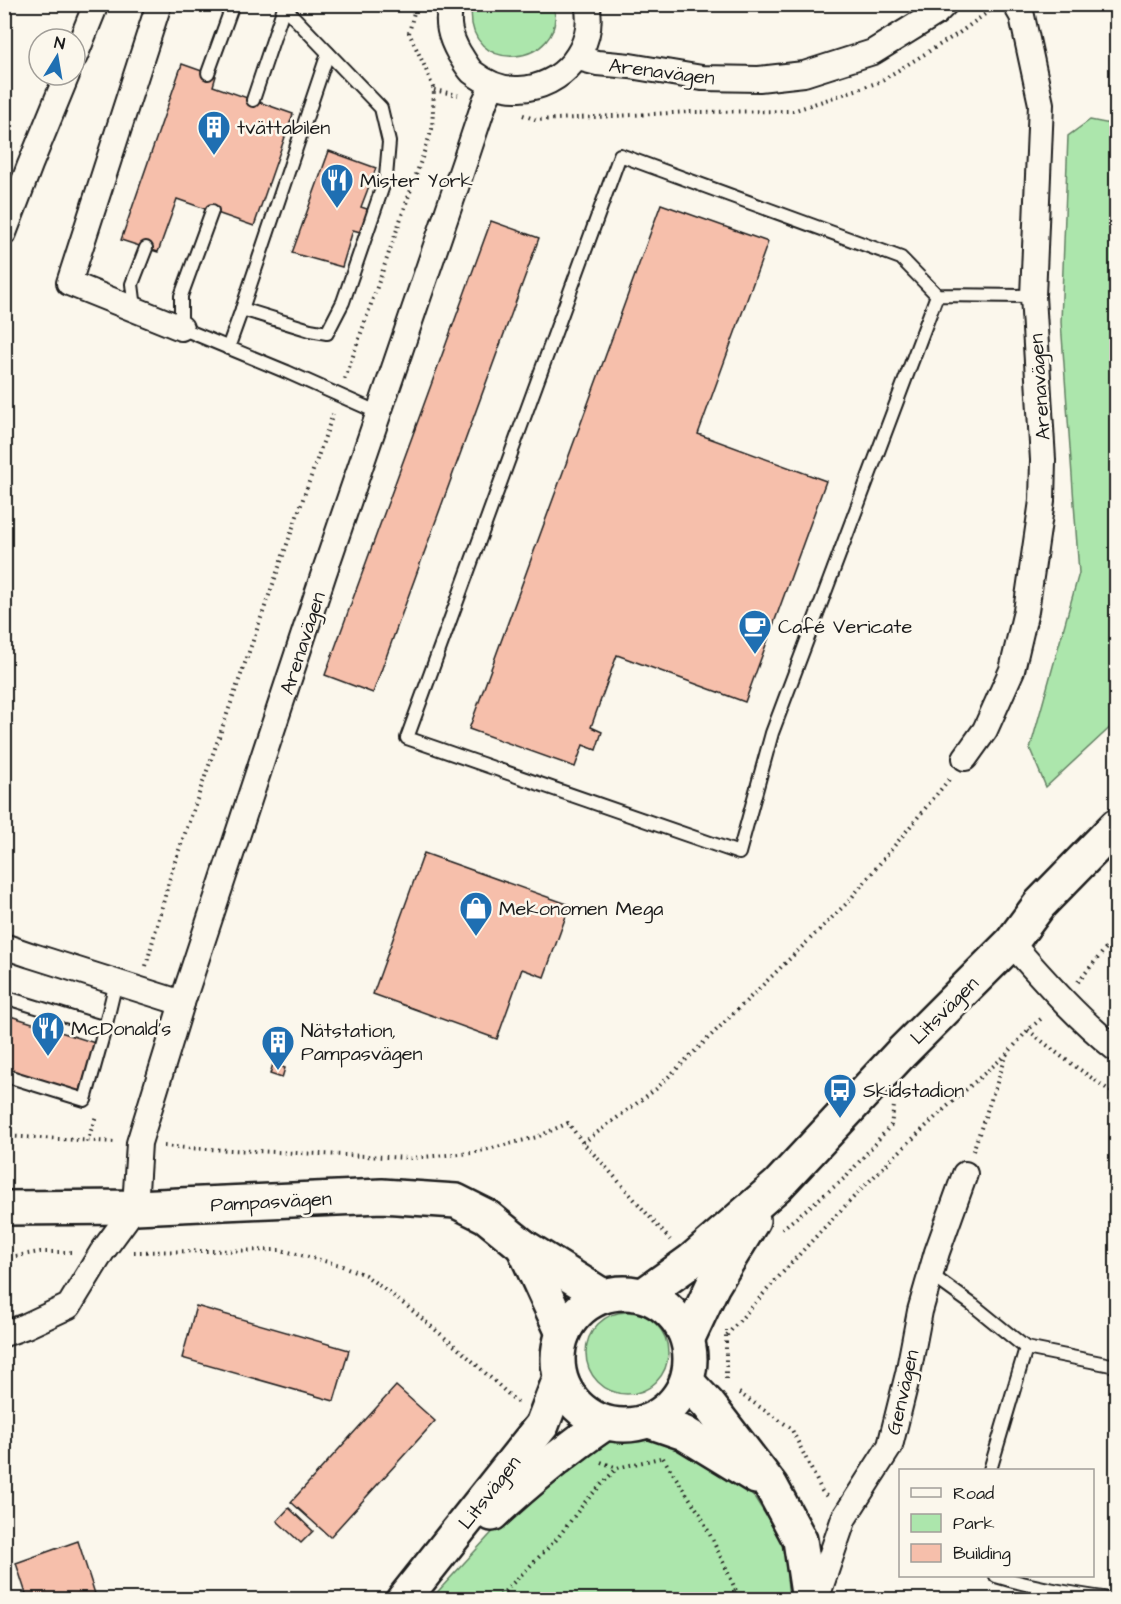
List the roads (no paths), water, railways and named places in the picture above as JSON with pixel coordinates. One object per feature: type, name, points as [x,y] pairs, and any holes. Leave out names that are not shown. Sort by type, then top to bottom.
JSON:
[{"type":"main road","name":"Litsvägen","points":[[645,1294],[691,1261],[770,1193],[902,1052],[1011,943],[1040,904],[1116,826]]},
{"type":"main road","name":"Litsvägen","points":[[688,1338],[713,1285],[770,1193]]},
{"type":"main road","name":"Pampasvägen","points":[[4,1208],[135,1207],[382,1196],[456,1202],[486,1216],[523,1246],[603,1296]]},
{"type":"main road","name":"Pampasvägen","points":[[523,1246],[563,1333]]},
{"type":"main road","points":[[707,1390],[676,1402],[649,1421],[627,1426],[605,1423],[580,1408],[567,1393],[560,1378],[558,1354],[563,1333],[577,1312],[603,1296],[626,1293],[645,1294],[668,1308],[677,1318],[688,1338],[691,1361],[707,1390],[771,1486],[800,1540],[809,1599]]},
{"type":"main road","name":"Litsvägen","points":[[403,1599],[542,1425],[560,1378]]},
{"type":"main road","points":[[649,1421],[684,1433],[771,1486]]},
{"type":"main road","name":"Litsvägen","points":[[403,1599],[527,1481],[605,1423]]},
{"type":"street","points":[[87,27],[96,4]]},
{"type":"street","points":[[159,4],[69,283],[181,328]]},
{"type":"street","points":[[451,4],[448,15],[451,39],[470,70],[493,85],[518,90],[539,87],[566,71],[578,58]]},
{"type":"street","name":"Arenavägen","points":[[587,4],[588,36],[578,58],[597,63],[702,78],[759,79],[804,74],[873,52],[936,13],[945,4]]},
{"type":"street","name":"Arenavägen","points":[[965,758],[985,730],[1012,670],[1026,611],[1042,501],[1043,460],[1033,296],[1041,104],[1022,16],[1015,4]]},
{"type":"street","name":"Arenavägen","points":[[135,1207],[139,1143],[182,1003],[484,101],[493,85]]},
{"type":"street","points":[[4,233],[62,87]]},
{"type":"street","points":[[1011,943],[1063,1000],[1096,1033],[1116,1049]]},
{"type":"street","points":[[4,946],[182,1003]]},
{"type":"street","name":"Genvägen","points":[[816,1599],[844,1518],[890,1446],[930,1274],[965,1174]]},
{"type":"street","points":[[4,1334],[69,1306],[102,1252],[135,1207]]},
{"type":"lane","points":[[208,73],[233,4]]},
{"type":"lane","points":[[242,309],[309,330],[327,333],[343,302],[386,177],[389,142],[381,108],[284,6],[253,100]]},
{"type":"lane","points":[[228,348],[328,53]]},
{"type":"lane","points":[[937,295],[772,733],[739,853],[407,738],[620,154],[900,258],[937,295],[1033,296]]},
{"type":"lane","points":[[212,211],[181,296],[181,328],[379,413]]},
{"type":"lane","points":[[135,308],[132,284],[146,248]]},
{"type":"lane","points":[[4,1075],[85,1100],[115,986],[128,985]]},
{"type":"lane","points":[[4,997],[105,1028]]},
{"type":"lane","points":[[930,1274],[1026,1348],[1116,1366]]},
{"type":"lane","points":[[990,1469],[1026,1348]]},
{"type":"lane","points":[[1003,1577],[1032,1586],[1073,1594],[1116,1599]]},
{"type":"place","name":"tvättabilen","points":[[214,156]]},
{"type":"place","name":"Mister York","points":[[337,209]]},
{"type":"place","name":"Café Vericate","points":[[755,655]]},
{"type":"place","name":"Mekonomen Mega","points":[[476,937]]},
{"type":"place","name":"McDonald's","points":[[48,1057]]},
{"type":"place","name":"Nätstation, Pampasvägen","points":[[278,1071]]},
{"type":"place","name":"Skidstadion","points":[[840,1119]]}]
